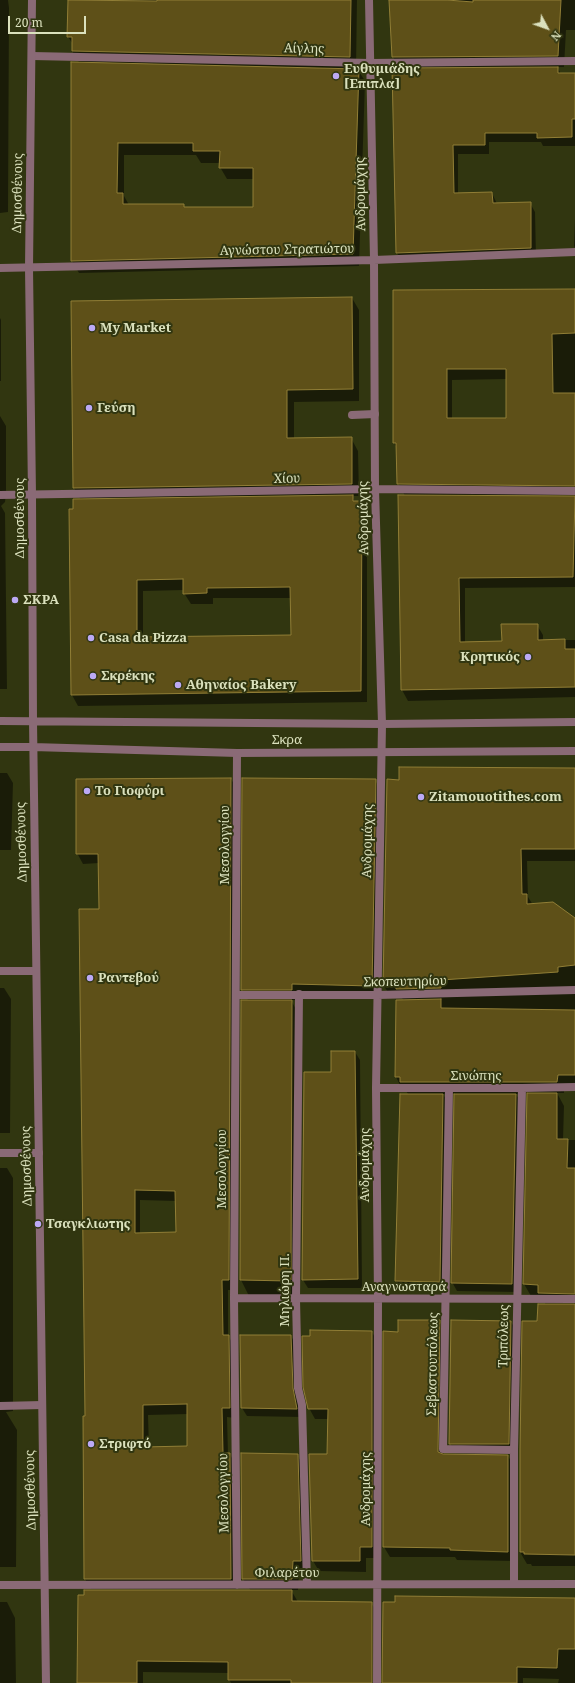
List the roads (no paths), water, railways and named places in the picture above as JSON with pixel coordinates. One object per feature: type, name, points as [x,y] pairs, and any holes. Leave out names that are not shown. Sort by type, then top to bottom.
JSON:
[{"type":"street","name":"Δημοσθένους","points":[[32,0],[29,268],[33,747],[46,1683]]},
{"type":"street","name":"Ανδρομάχης","points":[[369,0],[374,260],[375,490],[382,724],[376,1088],[378,1298],[377,1683]]},
{"type":"street","name":"Αίγλης","points":[[32,56],[370,63],[575,61]]},
{"type":"street","name":"Αγνώστου Στρατιώτου","points":[[0,268],[374,260],[575,252]]},
{"type":"street","points":[[352,415],[375,414]]},
{"type":"street","name":"Χίου","points":[[0,495],[375,490],[575,491]]},
{"type":"street","name":"Σκρα","points":[[0,721],[382,724],[575,722]]},
{"type":"street","name":"Σκρα","points":[[0,747],[238,753],[575,751]]},
{"type":"street","name":"Μεσολογγίου","points":[[237,1585],[234,1298],[238,753]]},
{"type":"street","points":[[0,971],[36,971]]},
{"type":"street","name":"Σκοπευτηρίου","points":[[236,996],[299,994],[378,995],[575,990]]},
{"type":"street","name":"Μηλιώρη Π.","points":[[299,994],[296,1298],[298,1388],[302,1405],[307,1584]]},
{"type":"street","name":"Σινώπης","points":[[376,1088],[575,1087]]},
{"type":"street","name":"Σεβαστουπόλεως","points":[[449,1088],[443,1449],[514,1450]]},
{"type":"street","name":"Τριπόλεως","points":[[514,1584],[514,1450],[522,1088]]},
{"type":"street","points":[[0,1153],[38,1153]]},
{"type":"street","name":"Αναγνωσταρά","points":[[234,1298],[575,1299]]},
{"type":"street","points":[[0,1406],[42,1405]]},
{"type":"street","name":"Φιλαρέτου","points":[[0,1585],[575,1584]]},
{"type":"place","name":"Ευθυμιάδης [Επιπλα]","points":[[336,76]]},
{"type":"place","name":"My Market","points":[[92,328]]},
{"type":"place","name":"Γεύση","points":[[89,408]]},
{"type":"place","name":"ΣΚΡΑ","points":[[15,600]]},
{"type":"place","name":"Casa da Pizza","points":[[91,638]]},
{"type":"place","name":"Κρητικός","points":[[528,657]]},
{"type":"place","name":"Σκρέκης","points":[[93,676]]},
{"type":"place","name":"Αθηναίος Bakery","points":[[178,685]]},
{"type":"place","name":"Το Γιοφύρι","points":[[87,791]]},
{"type":"place","name":"Zitamouotithes.com","points":[[421,797]]},
{"type":"place","name":"Ραντεβού","points":[[90,978]]},
{"type":"place","name":"Τσαγκλιωτης","points":[[38,1224]]},
{"type":"place","name":"Στριφτό","points":[[91,1444]]}]
